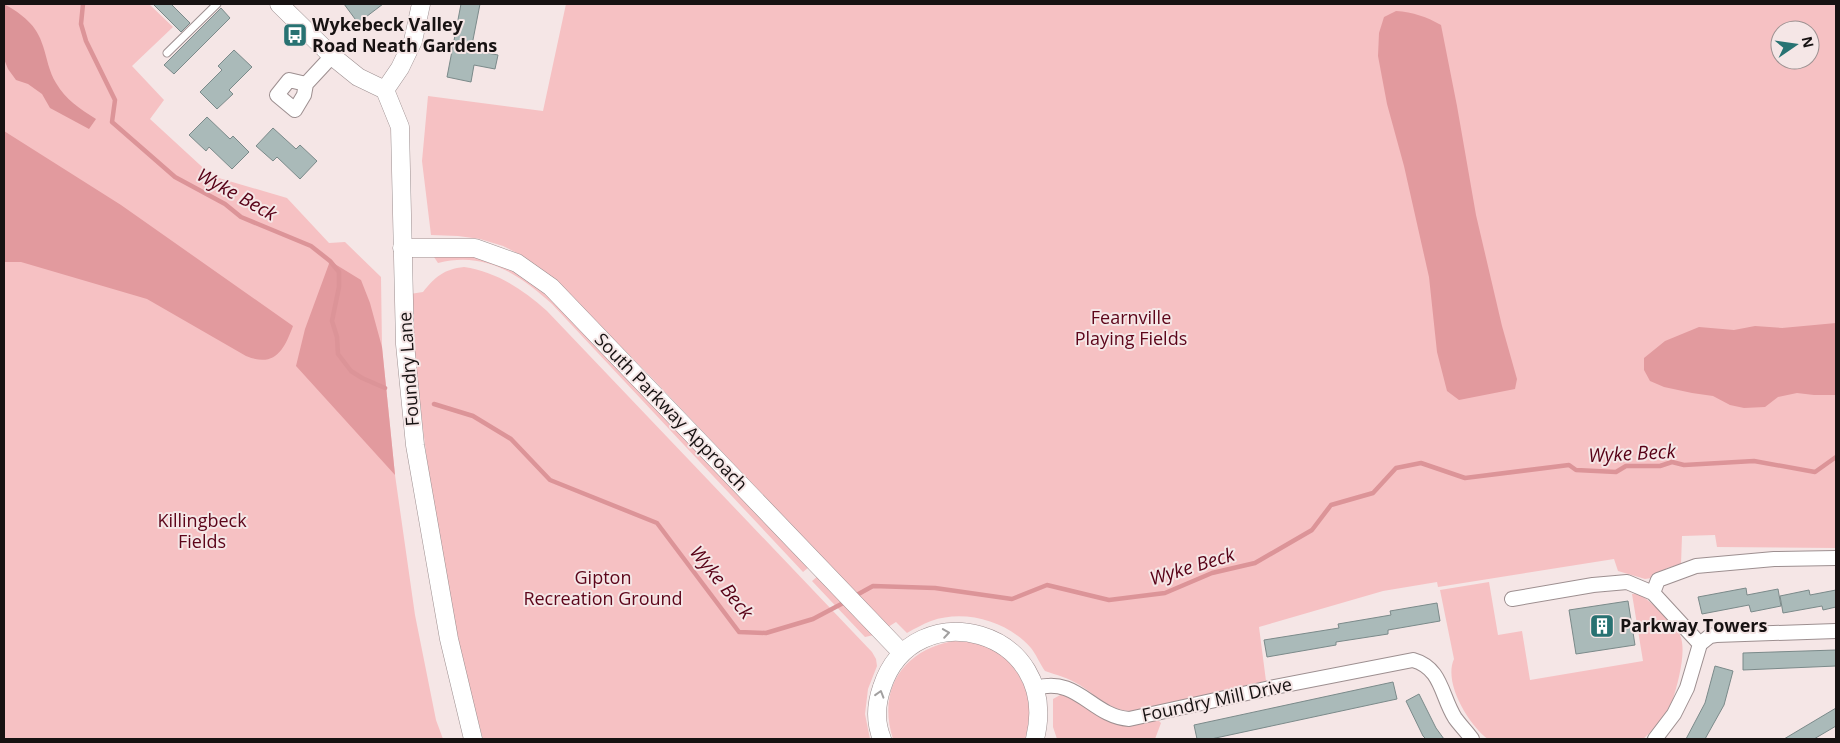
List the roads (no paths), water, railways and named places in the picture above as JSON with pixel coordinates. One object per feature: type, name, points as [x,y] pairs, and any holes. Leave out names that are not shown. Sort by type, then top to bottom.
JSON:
[{"type":"street","points":[[279,4],[332,56],[358,77],[385,90],[400,68],[413,41],[421,4]]},
{"type":"street","points":[[306,84],[332,56]]},
{"type":"street","name":"Foundry Lane","points":[[385,90],[400,127],[405,344],[415,445],[449,638],[473,739]]},
{"type":"street","name":"South Parkway Approach","points":[[402,248],[475,248],[517,263],[551,286],[902,653]]},
{"type":"street","points":[[1653,593],[1658,580],[1696,566],[1774,559],[1836,558]]},
{"type":"street","points":[[1512,599],[1593,585],[1627,582],[1653,593],[1700,644]]},
{"type":"street","points":[[1654,739],[1674,714],[1700,644],[1710,636],[1716,634],[1836,631]]},
{"type":"street","points":[[882,739],[878,728],[877,701],[886,675],[902,653],[923,639],[947,632],[972,632],[996,641],[1016,656],[1031,676],[1036,688],[1039,704],[1039,723],[1035,739]]},
{"type":"street","name":"Foundry Mill Drive","points":[[1036,688],[1053,684],[1070,689],[1110,714],[1119,718],[1129,719],[1413,660],[1422,662],[1430,667],[1436,675],[1455,718],[1472,739]]},
{"type":"lane","points":[[167,53],[217,4]]},
{"type":"waterway","name":"Wyke Beck","points":[[83,4],[81,24],[86,41],[115,100],[112,122],[175,177],[225,204],[241,217],[311,246],[330,261],[339,272],[339,287],[332,321],[337,337],[338,354],[351,371],[385,388]]},
{"type":"waterway","name":"Wyke Beck","points":[[434,404],[473,416],[511,439],[550,480],[657,523],[739,632],[766,633],[813,619],[847,601]]},
{"type":"waterway","name":"Wyke Beck","points":[[853,597],[873,586],[935,588],[1012,599],[1047,585],[1109,600],[1165,593],[1212,573],[1255,563],[1312,530],[1331,505],[1373,493],[1396,468],[1421,463],[1465,478],[1569,465],[1576,470],[1616,472],[1626,466],[1660,466],[1672,462],[1684,465],[1754,461],[1815,472],[1836,457]]},
{"type":"place","name":"Wykebeck Valley Road Neath Gardens","points":[[295,35]]},
{"type":"place","name":"Parkway Towers","points":[[1602,626]]},
{"type":"park label","name":"Fearnville Playing Fields","points":[[1131,328]]},
{"type":"park label","name":"Killingbeck Fields","points":[[202,531]]},
{"type":"park label","name":"Gipton Recreation Ground","points":[[603,588]]}]
